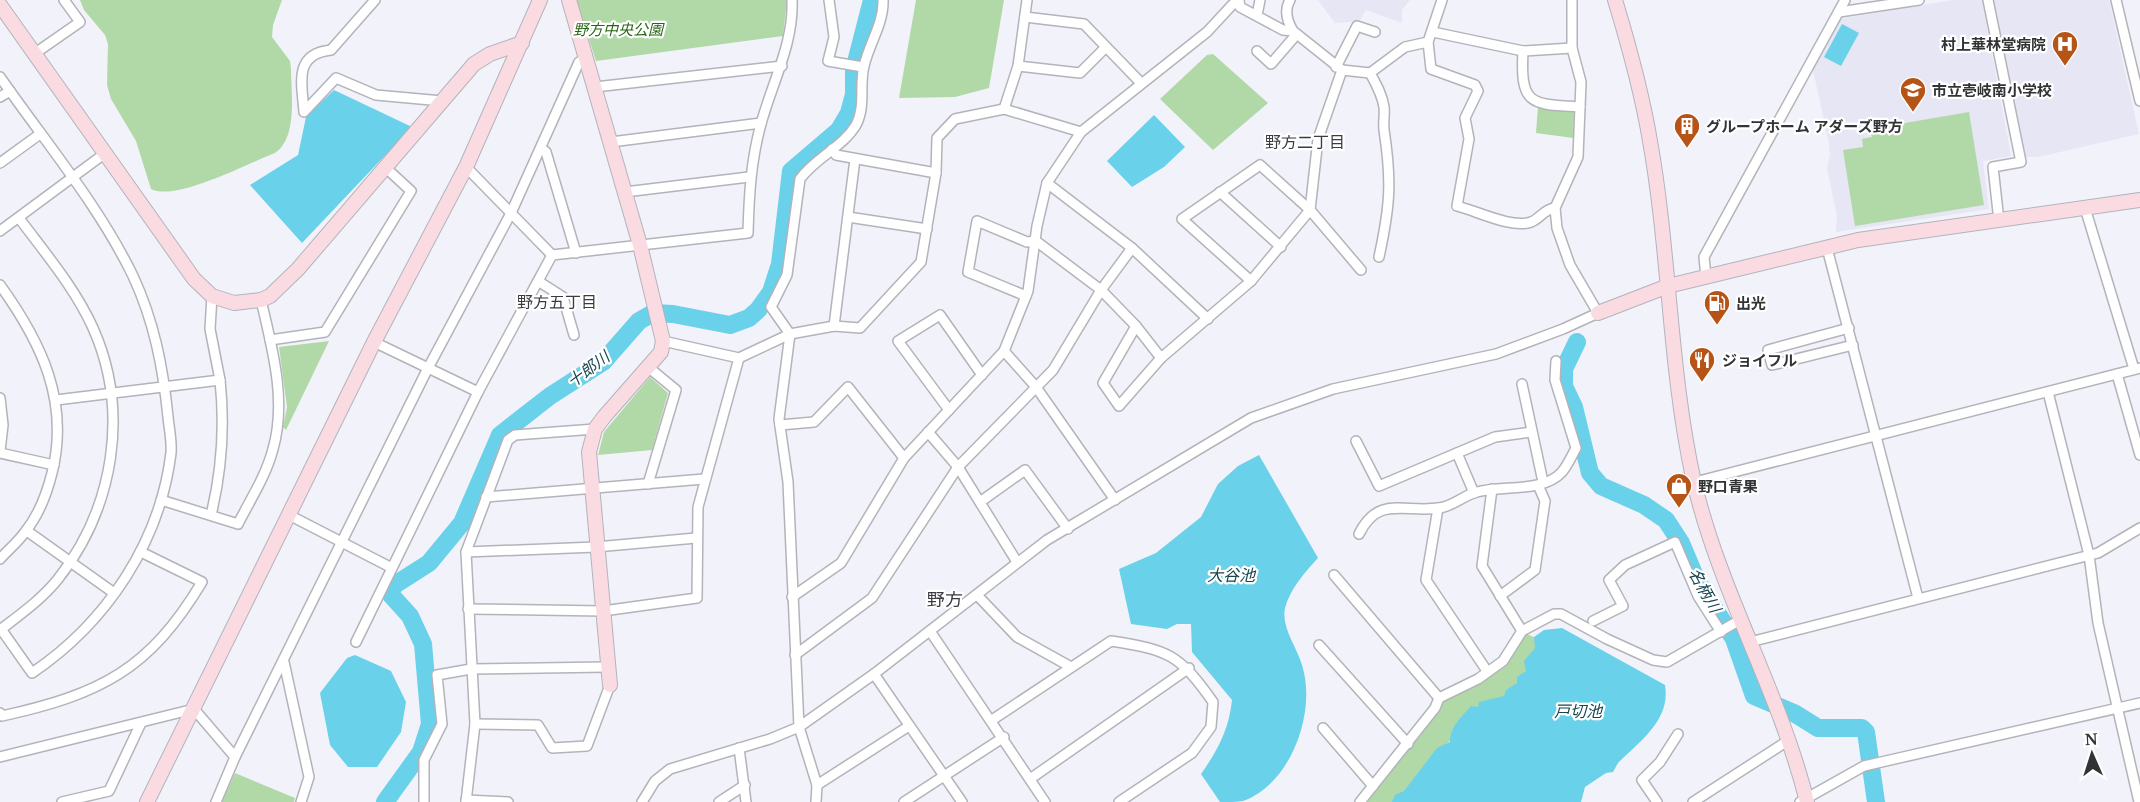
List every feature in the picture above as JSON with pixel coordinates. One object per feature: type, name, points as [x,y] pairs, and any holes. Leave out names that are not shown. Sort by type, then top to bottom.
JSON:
[{"type":"street","points":[[34,54],[80,22],[64,0]]},
{"type":"street","points":[[375,0],[331,50],[322,51],[305,62],[301,73],[304,112],[336,78],[376,96],[442,101]]},
{"type":"street","points":[[147,802],[374,342],[466,167],[540,0]]},
{"type":"street","points":[[475,724],[538,725],[552,748],[587,746],[610,685],[606,666],[589,452],[595,429],[661,352],[663,341],[640,245],[568,0]]},
{"type":"street","points":[[466,167],[552,255],[748,233],[749,177],[761,123],[782,66],[792,0]]},
{"type":"street","points":[[829,0],[834,37],[828,61],[863,67]]},
{"type":"street","points":[[816,802],[816,785],[799,727],[788,482],[780,425],[790,334],[771,307],[787,275],[800,179],[807,168],[832,149],[856,124],[862,104],[863,67],[876,32],[883,0]]},
{"type":"street","points":[[1004,109],[1018,66],[1027,0]]},
{"type":"street","points":[[1257,15],[1260,0]]},
{"type":"street","points":[[1290,0],[1286,6],[1288,23],[1294,33],[1339,68],[1370,73],[1405,47],[1428,42]]},
{"type":"street","points":[[1442,0],[1428,42],[1431,69],[1475,85],[1478,91],[1465,118],[1469,139],[1457,206],[1486,214],[1507,224],[1532,222],[1548,208],[1555,208]]},
{"type":"street","points":[[1572,0],[1572,48],[1581,82],[1578,157],[1555,208],[1557,228],[1570,265],[1598,313]]},
{"type":"street","points":[[1615,0],[1630,51],[1650,141],[1685,437],[1695,483],[1735,623],[1750,642],[1776,705],[1789,740],[1804,801],[1870,765],[2140,703]]},
{"type":"street","points":[[1706,277],[1704,257],[1845,0]]},
{"type":"street","points":[[1839,12],[1919,0]]},
{"type":"street","points":[[1988,0],[2021,162],[1993,167],[1999,221]]},
{"type":"street","points":[[2116,0],[2140,101]]},
{"type":"street","points":[[792,597],[842,563],[904,458],[1004,351],[1026,297],[1047,183],[1082,132],[1206,32],[1233,4],[1239,1],[1240,7],[1283,30],[1294,33]]},
{"type":"street","points":[[0,5],[194,279],[212,296],[234,303],[261,300],[298,269],[474,64],[490,54],[522,43]]},
{"type":"street","points":[[1025,17],[1084,24],[1141,83]]},
{"type":"street","points":[[1136,326],[1103,383],[1119,406],[1161,358],[1251,281],[1310,210],[1318,139],[1339,68],[1357,26],[1375,32]]},
{"type":"street","points":[[1433,32],[1522,51],[1572,48]]},
{"type":"street","points":[[1257,51],[1271,64],[1294,33]]},
{"type":"street","points":[[1018,66],[1080,73],[1106,46]]},
{"type":"street","points":[[1522,51],[1522,70],[1527,96],[1538,104],[1580,107]]},
{"type":"street","points":[[216,802],[235,757],[428,370],[511,213],[579,62],[587,59]]},
{"type":"street","points":[[595,87],[782,66]]},
{"type":"street","points":[[1370,73],[1380,91],[1385,108],[1383,126],[1390,165],[1388,214],[1379,257]]},
{"type":"street","points":[[0,77],[73,178],[133,276],[154,330],[165,388],[171,451],[161,500],[141,552],[96,619],[58,655],[32,673],[1,629],[35,603],[70,561],[90,528],[109,473],[114,432],[111,395],[101,350],[82,306],[19,218]]},
{"type":"street","points":[[0,97],[10,91]]},
{"type":"street","points":[[663,341],[739,358],[790,334],[834,326],[860,328],[921,262],[936,173],[937,138],[956,119],[1004,109],[1082,132]]},
{"type":"street","points":[[611,142],[761,123]]},
{"type":"street","points":[[0,163],[40,134]]},
{"type":"street","points":[[541,148],[546,152],[576,254]]},
{"type":"street","points":[[832,149],[836,155],[936,173]]},
{"type":"street","points":[[0,231],[104,154]]},
{"type":"street","points":[[834,326],[855,159]]},
{"type":"street","points":[[1251,281],[1182,219],[1260,165],[1310,210],[1361,270]]},
{"type":"street","points":[[270,340],[325,332],[411,191],[386,168]]},
{"type":"street","points":[[625,192],[749,177]]},
{"type":"street","points":[[1047,183],[1132,248],[1208,319]]},
{"type":"street","points":[[1220,192],[1281,247]]},
{"type":"street","points":[[645,802],[655,781],[670,769],[799,727],[874,674],[1017,562],[1251,418],[1333,389],[1496,354],[1668,286],[1858,240],[2140,200]]},
{"type":"street","points":[[1695,483],[2137,368],[2085,208]]},
{"type":"street","points":[[848,217],[927,229]]},
{"type":"street","points":[[1026,297],[968,272],[977,221],[1027,242],[1035,241],[1101,290],[1136,326],[1161,358]]},
{"type":"street","points":[[795,655],[872,598],[958,466],[1053,370],[1101,290],[1132,248]]},
{"type":"street","points":[[1827,248],[1918,598]]},
{"type":"street","points":[[356,642],[478,392],[552,255]]},
{"type":"street","points":[[538,280],[563,297],[574,335]]},
{"type":"street","points":[[0,285],[41,350],[56,400],[58,432],[54,465],[47,492],[27,531],[0,559]]},
{"type":"street","points":[[211,516],[220,478],[223,409],[210,329],[212,296]]},
{"type":"street","points":[[161,500],[238,524],[273,451],[280,408],[270,340],[261,300]]},
{"type":"street","points":[[949,410],[898,341],[940,315],[982,375]]},
{"type":"street","points":[[1849,328],[1768,350],[1772,365],[1853,345]]},
{"type":"street","points":[[374,342],[428,370],[478,392]]},
{"type":"street","points":[[1004,351],[1036,387],[1115,500]]},
{"type":"street","points":[[468,609],[603,611],[697,598],[698,507],[739,358]]},
{"type":"street","points":[[1359,534],[1366,520],[1381,508],[1451,506],[1474,493],[1541,484],[1561,474],[1576,448],[1555,380],[1556,361]]},
{"type":"street","points":[[648,367],[676,390],[648,484]]},
{"type":"street","points":[[2117,374],[2140,455]]},
{"type":"street","points":[[56,400],[220,380]]},
{"type":"street","points":[[1500,596],[1535,570],[1545,501],[1522,384]]},
{"type":"street","points":[[780,425],[814,422],[848,387],[904,458]]},
{"type":"street","points":[[2048,392],[2089,555],[2098,623],[2139,802]]},
{"type":"street","points":[[0,398],[3,425],[0,452],[54,465]]},
{"type":"street","points":[[508,802],[466,801],[475,724],[466,552],[508,440],[515,435],[595,429]]},
{"type":"street","points":[[928,432],[958,466],[1017,562]]},
{"type":"street","points":[[1356,441],[1379,486],[1494,436],[1531,432]]},
{"type":"street","points":[[1457,453],[1474,493]]},
{"type":"street","points":[[980,502],[1025,470],[1068,529]]},
{"type":"street","points":[[486,497],[704,479]]},
{"type":"street","points":[[1492,489],[1482,566],[1522,631]]},
{"type":"street","points":[[1438,508],[1426,580],[1487,671]]},
{"type":"street","points":[[289,515],[392,568]]},
{"type":"street","points":[[1750,642],[2097,553],[2140,528]]},
{"type":"street","points":[[27,531],[114,593]]},
{"type":"street","points":[[466,552],[596,547],[696,538]]},
{"type":"street","points":[[1593,621],[1623,606],[1609,580],[1625,565],[1675,542],[1698,596],[1721,632]]},
{"type":"street","points":[[0,713],[2,716],[39,708],[87,692],[127,671],[147,655],[168,632],[202,582],[141,552]]},
{"type":"street","points":[[1334,575],[1439,698]]},
{"type":"street","points":[[977,595],[1017,637],[1071,667]]},
{"type":"street","points":[[1360,802],[1408,744],[1435,708],[1439,698],[1478,680],[1503,661],[1522,631],[1548,615],[1561,614],[1653,660],[1667,662],[1735,623]]},
{"type":"street","points":[[930,631],[1046,802]]},
{"type":"street","points":[[992,720],[1111,641],[1155,648],[1189,668],[1213,702],[1211,727],[1192,753],[1119,802]]},
{"type":"street","points":[[1318,645],[1408,744]]},
{"type":"street","points":[[284,662],[309,777],[301,802]]},
{"type":"street","points":[[424,802],[424,760],[442,724],[437,675],[471,669],[606,666]]},
{"type":"street","points":[[1029,779],[1189,668]]},
{"type":"street","points":[[874,674],[962,802]]},
{"type":"street","points":[[0,758],[194,709]]},
{"type":"street","points":[[194,709],[235,757]]},
{"type":"street","points":[[62,802],[109,791],[141,723]]},
{"type":"street","points":[[816,785],[909,726]]},
{"type":"street","points":[[1323,728],[1373,786]]},
{"type":"street","points":[[1657,802],[1641,780],[1660,762],[1678,734]]},
{"type":"street","points":[[904,802],[1004,737]]},
{"type":"street","points":[[1693,802],[1789,740]]},
{"type":"street","points":[[739,748],[746,802]]},
{"type":"street","points":[[719,802],[745,785]]},
{"type":"shaded area","points":[[1318,0],[1410,0],[1402,10],[1402,23],[1366,10],[1359,21],[1335,23]]},
{"type":"shaded area","name":"市立壱岐南小学校","points":[[1953,0],[1982,0],[2011,156],[1983,161],[1989,209],[1836,232],[1837,216],[1827,168],[1830,155],[1829,143],[1813,70],[1839,19]]},
{"type":"shaded area","name":"村上華林堂病院","points":[[1992,0],[2109,0],[2139,134],[2038,157],[2025,157]]},
{"type":"green space","points":[[80,0],[282,0],[273,25],[272,37],[290,61],[292,114],[287,137],[282,146],[275,153],[194,186],[162,192],[151,189],[136,141],[111,99],[107,85],[108,44],[105,35],[84,10]]},
{"type":"green space","name":"野方中央公園","points":[[576,0],[787,0],[783,36],[596,61]]},
{"type":"green space","points":[[916,0],[1004,0],[989,88],[955,97],[899,98]]},
{"type":"green space","points":[[1213,54],[1268,103],[1213,150],[1160,99],[1207,55]]},
{"type":"green space","points":[[1538,107],[1574,109],[1573,138],[1536,133]]},
{"type":"green space","points":[[1969,112],[1984,205],[1855,226],[1843,150],[1863,147],[1862,139],[1872,137],[1870,129]]},
{"type":"green space","points":[[329,341],[286,430],[283,427],[287,407],[279,347]]},
{"type":"green space","points":[[650,377],[668,393],[652,450],[598,455],[604,432]]},
{"type":"green space","points":[[1527,634],[1536,638],[1538,644],[1531,662],[1514,688],[1454,737],[1395,802],[1365,802],[1443,701],[1477,684]]},
{"type":"green space","points":[[235,773],[295,798],[294,802],[222,802]]},
{"type":"water","points":[[1842,24],[1859,33],[1841,66],[1824,57]]},
{"type":"water","points":[[334,90],[412,127],[302,243],[250,185],[298,155],[306,117]]},
{"type":"water","points":[[1154,115],[1185,147],[1164,167],[1132,187],[1107,161]]},
{"type":"water","name":"大谷池","points":[[1259,455],[1318,558],[1294,588],[1287,601],[1284,615],[1287,630],[1302,665],[1306,684],[1306,704],[1303,724],[1296,744],[1287,763],[1275,779],[1260,792],[1243,801],[1220,802],[1201,774],[1222,739],[1232,700],[1192,652],[1191,624],[1177,624],[1167,629],[1131,624],[1119,569],[1156,553],[1201,517],[1218,484],[1238,466]]},
{"type":"water","name":"戸切池","points":[[1562,628],[1665,685],[1666,697],[1659,719],[1644,738],[1618,763],[1613,772],[1606,773],[1585,787],[1581,802],[1392,802],[1395,795],[1404,791],[1437,748],[1450,742],[1454,726],[1471,706],[1478,707],[1479,702],[1504,696],[1506,690],[1517,683],[1517,677],[1526,671],[1524,661],[1535,648],[1534,637],[1544,630]]},
{"type":"water","points":[[355,655],[391,671],[406,702],[401,732],[377,767],[348,767],[330,745],[320,693],[347,658]]},
{"type":"waterway","name":"十郎川","points":[[385,802],[421,752],[430,724],[423,644],[410,616],[391,595],[393,586],[429,563],[462,523],[500,435],[550,396],[603,362],[639,321],[653,313],[673,314],[730,325],[749,318],[758,310],[771,292],[780,264],[791,171],[839,130],[849,113],[854,94],[854,70],[872,0]]},
{"type":"waterway","name":"名柄川","points":[[1577,342],[1564,369],[1564,386],[1574,407],[1590,473],[1601,486],[1644,505],[1666,520],[1681,543],[1697,581],[1734,639],[1754,696],[1794,713],[1818,728],[1862,728],[1866,732],[1876,802]]},
{"type":"place","name":"村上華林堂病院","points":[[2065,67]]},
{"type":"place","name":"市立壱岐南小学校","points":[[1913,113]]},
{"type":"place","name":"グループホーム アダーズ野方","points":[[1687,149]]},
{"type":"place","name":"出光","points":[[1717,326]]},
{"type":"place","name":"ジョイフル","points":[[1702,383]]},
{"type":"place","name":"野口青果","points":[[1679,509]]},
{"type":"district","name":"野方二丁目","points":[[1305,142]]},
{"type":"district","name":"野方五丁目","points":[[557,302]]},
{"type":"district","name":"野方","points":[[945,599]]}]
